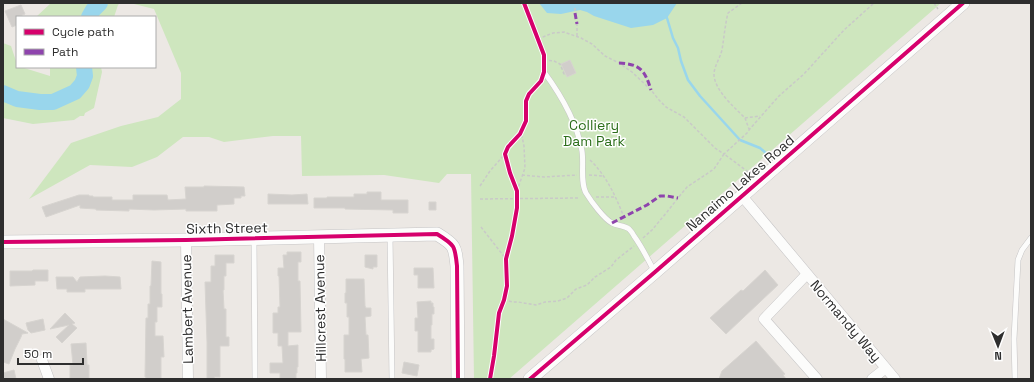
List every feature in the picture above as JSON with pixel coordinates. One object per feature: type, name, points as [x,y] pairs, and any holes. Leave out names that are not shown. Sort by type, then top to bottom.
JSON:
[{"type":"street","name":"Nanaimo Lakes Road","points":[[530,379],[963,3]]},
{"type":"street","name":"Normandy Way","points":[[742,196],[895,379]]},
{"type":"street","name":"Sixth Street","points":[[3,242],[186,240],[437,234],[449,241],[455,249],[458,266],[458,379]]},
{"type":"street","name":"Hillcrest Avenue","points":[[319,237],[321,379]]},
{"type":"street","name":"Lambert Avenue","points":[[186,240],[188,379]]},
{"type":"street","name":"Normandy Way","points":[[807,274],[764,319],[817,379]]},
{"type":"street","points":[[42,360],[48,379]]},
{"type":"street","name":"Normandy Way","points":[[872,379],[886,368]]},
{"type":"lane","points":[[544,72],[556,88],[575,124],[582,154],[583,183],[586,192],[593,204],[604,217],[612,223],[629,229],[644,250],[655,272]]},
{"type":"lane","points":[[390,235],[392,379]]},
{"type":"lane","points":[[254,238],[255,379]]},
{"type":"lane","points":[[1015,379],[1014,339],[1018,260],[1022,250],[1031,238]]},
{"type":"path","points":[[742,3],[728,13],[721,51],[714,74],[717,85],[727,99],[745,118],[749,130]]},
{"type":"path","points":[[538,39],[553,33],[564,32],[577,36],[592,44],[605,56],[632,72],[666,107],[684,117],[715,148],[724,154],[747,133],[760,116],[779,96],[804,74],[844,30],[874,3]]},
{"type":"path","points":[[575,8],[575,13]]},
{"type":"path","points":[[577,36],[578,24]]},
{"type":"path","points":[[544,60],[554,61],[560,64],[564,74],[565,73]]},
{"type":"path","points":[[745,118],[760,116]]},
{"type":"path","points":[[517,191],[525,168],[524,146],[521,132]]},
{"type":"path","points":[[480,186],[490,171],[506,154]]},
{"type":"path","points":[[582,154],[594,164],[610,187],[629,229]]},
{"type":"path","points":[[522,175],[544,177],[570,174],[603,176]]},
{"type":"path","points":[[592,197],[615,197]]},
{"type":"path","points":[[480,199],[585,198]]},
{"type":"path","points":[[481,227],[506,259]]},
{"type":"green space","points":[[51,3],[120,3],[114,16],[37,16]]},
{"type":"green space","name":"Colliery Dam Park","points":[[130,3],[941,3],[509,379],[474,379],[471,174],[447,174],[439,183],[384,175],[302,176],[301,136],[273,136],[224,142],[209,137],[183,137],[157,157],[132,167],[90,165],[29,199],[71,143],[121,126],[158,117],[181,99],[181,73],[154,9]]},
{"type":"green space","points":[[3,43],[11,46],[16,61],[16,68],[24,68],[50,76],[50,68],[101,68],[102,72],[94,108],[85,113],[84,116],[80,116],[74,120],[33,124],[3,118]]},
{"type":"water","points":[[539,3],[677,3],[667,18],[653,25],[631,28],[580,10],[561,14],[547,13]]},
{"type":"building","points":[[21,5],[25,14],[16,16],[16,25],[12,27],[5,11]]},
{"type":"building","points":[[570,60],[576,73],[567,77],[561,64]]},
{"type":"building","points":[[185,187],[244,187],[245,196],[241,196],[241,198],[234,198],[234,204],[217,205],[217,211],[186,211],[186,209],[129,209],[129,211],[96,210],[80,208],[80,205],[46,217],[42,207],[79,195],[112,197],[112,200],[133,200],[133,195],[167,195],[168,200],[186,199]]},
{"type":"building","points":[[367,192],[381,192],[381,200],[408,200],[408,213],[393,213],[393,210],[314,208],[314,198],[354,197],[354,194],[367,194]]},
{"type":"building","points":[[268,194],[307,194],[308,204],[268,204]]},
{"type":"building","points":[[429,202],[436,202],[436,210],[429,210]]},
{"type":"building","points":[[287,252],[301,252],[301,262],[298,262],[298,281],[300,281],[301,332],[288,332],[288,346],[298,345],[298,367],[296,379],[280,379],[280,373],[270,373],[270,363],[283,363],[282,346],[278,346],[278,333],[273,333],[273,313],[278,313],[278,307],[280,307],[278,268],[284,268],[283,255],[287,255]]},
{"type":"building","points":[[215,255],[234,255],[234,263],[226,263],[226,276],[224,276],[223,290],[224,309],[226,309],[226,337],[229,337],[229,346],[220,346],[220,377],[214,377],[215,379],[207,379],[205,282],[211,282],[211,266],[215,266]]},
{"type":"building","points":[[365,255],[377,255],[377,267],[373,267],[373,269],[365,267]]},
{"type":"building","points":[[152,261],[161,262],[162,307],[157,307],[155,336],[163,336],[164,357],[161,357],[161,379],[146,379],[145,377],[146,318],[148,318],[148,304],[150,304]]},
{"type":"building","points":[[414,268],[433,268],[434,288],[418,288],[418,275],[414,275]]},
{"type":"building","points":[[48,270],[48,281],[35,281],[35,285],[10,286],[10,271]]},
{"type":"building","points":[[765,270],[778,285],[726,334],[710,318],[741,290],[743,291]]},
{"type":"building","points":[[56,277],[73,277],[77,282],[80,277],[120,277],[121,289],[85,289],[85,292],[67,292],[67,289],[57,289]]},
{"type":"building","points":[[346,279],[364,279],[365,306],[366,308],[371,308],[371,316],[365,317],[366,335],[368,335],[369,358],[361,359],[362,372],[345,372],[344,335],[349,335],[349,317],[347,317],[347,303],[345,303]]},
{"type":"building","points":[[431,301],[434,307],[434,314],[432,314],[431,339],[434,339],[434,349],[431,350],[431,352],[418,352],[418,331],[415,331],[415,318],[418,318],[417,302]]},
{"type":"building","points":[[65,313],[75,323],[72,324],[77,328],[62,343],[56,337],[69,325],[50,329]]},
{"type":"building","points":[[3,319],[28,333],[22,334],[9,364],[3,362]]},
{"type":"building","points":[[43,319],[45,330],[31,333],[28,330],[26,323]]},
{"type":"building","points":[[756,341],[785,374],[783,375],[786,379],[719,379],[722,371]]},
{"type":"building","points":[[86,343],[89,379],[70,379],[70,365],[73,365],[71,344]]},
{"type":"building","points":[[404,362],[419,365],[417,376],[402,373]]},
{"type":"building","points":[[14,370],[16,379],[3,379],[3,373]]},
{"type":"waterway","points":[[90,16],[100,3]]},
{"type":"waterway","points":[[667,18],[688,80],[700,96],[740,140],[760,148],[767,154]]},
{"type":"waterway","points":[[3,93],[17,99],[53,102],[75,92],[82,84],[85,76],[84,68]]},
{"type":"marked path","points":[[575,13],[577,24]]},
{"type":"marked path","points":[[619,63],[632,65],[641,70],[647,78],[651,90]]},
{"type":"marked path","points":[[612,223],[647,205],[660,196],[678,198]]},
{"type":"cycle path","points":[[490,379],[499,313],[507,286],[506,259],[517,208],[517,191],[505,154],[508,147],[520,134],[526,121],[526,101],[529,94],[541,81],[544,72],[544,55],[524,3]]},
{"type":"cycle path","points":[[530,379],[963,3]]},
{"type":"cycle path","points":[[3,242],[186,240],[437,234],[451,244],[456,254],[458,379]]}]
